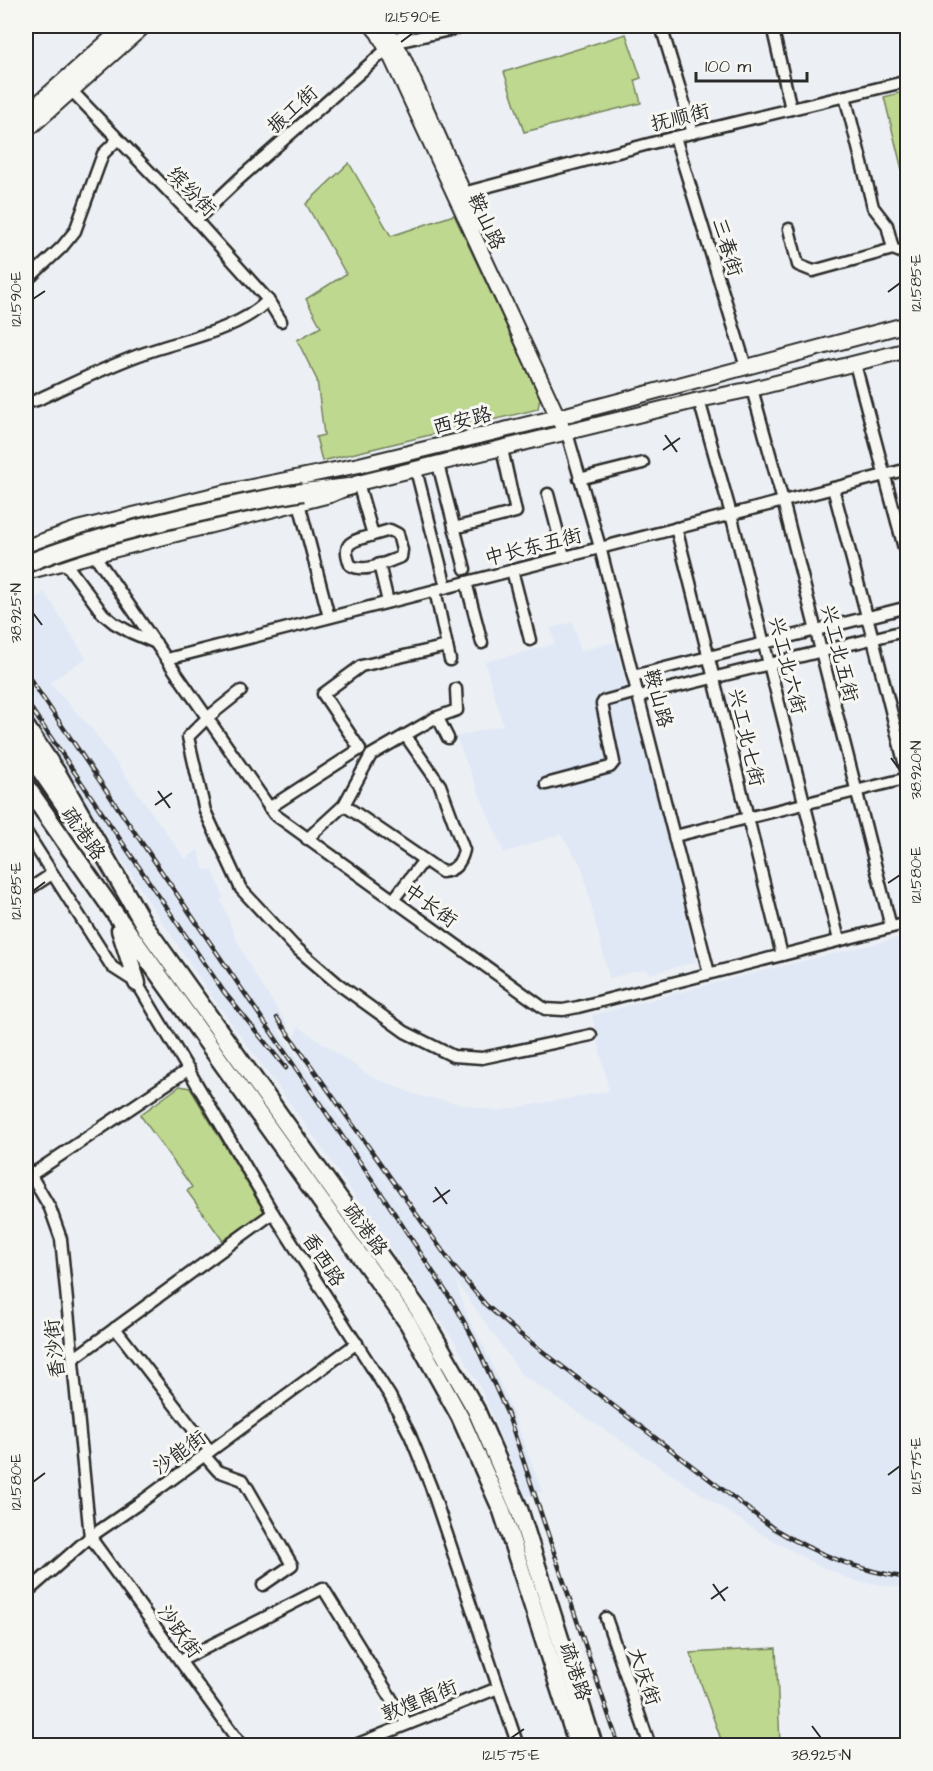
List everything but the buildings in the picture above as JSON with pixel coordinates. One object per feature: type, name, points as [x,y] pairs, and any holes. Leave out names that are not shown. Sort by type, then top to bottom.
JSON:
[{"type":"highway","points":[[26,564],[53,553],[117,534],[240,503],[301,497],[354,485]]},
{"type":"highway","points":[[26,727],[59,776],[146,928]]},
{"type":"highway","points":[[26,748],[146,928],[419,1310],[476,1410],[519,1509],[594,1746]]},
{"type":"highway","name":"疏港路","points":[[26,786],[408,1323],[460,1417],[502,1511],[578,1746]]},
{"type":"highway","points":[[116,915],[138,983]]},
{"type":"main road","points":[[26,114],[125,26]]},
{"type":"main road","points":[[26,134],[144,26]]},
{"type":"main road","name":"鞍山路","points":[[372,26],[405,63],[562,416],[567,433]]},
{"type":"main road","name":"鞍山路","points":[[384,26],[390,46],[562,416]]},
{"type":"main road","name":"西安路","points":[[26,547],[77,529],[222,493],[358,465],[562,416],[908,324]]},
{"type":"main road","name":"西安路","points":[[354,485],[908,350]]},
{"type":"main road","points":[[26,572],[301,497]]},
{"type":"street","name":"振工街","points":[[196,220],[238,180],[413,26]]},
{"type":"street","points":[[390,46],[467,26]]},
{"type":"street","points":[[661,26],[693,133]]},
{"type":"street","points":[[772,26],[791,109]]},
{"type":"street","points":[[26,109],[78,67]]},
{"type":"street","name":"抚顺街","points":[[463,193],[675,137],[908,81]]},
{"type":"street","name":"缤纷街","points":[[69,93],[196,220],[268,300],[281,321]]},
{"type":"street","points":[[845,96],[873,207],[887,225],[893,249]]},
{"type":"street","name":"三春街","points":[[675,137],[746,367]]},
{"type":"street","points":[[26,281],[62,247],[75,231],[103,154],[117,140]]},
{"type":"street","points":[[789,229],[798,265],[813,271],[893,249],[908,255]]},
{"type":"street","points":[[26,403],[38,400],[139,355],[240,321],[259,310],[268,300]]},
{"type":"street","points":[[855,364],[908,562]]},
{"type":"street","name":"兴工北五街","points":[[752,389],[783,501],[891,927]]},
{"type":"street","name":"兴工北六街","points":[[699,400],[770,664],[839,940]]},
{"type":"street","name":"鞍山路","points":[[567,433],[600,547],[709,973]]},
{"type":"street","points":[[454,528],[516,512],[502,449]]},
{"type":"street","points":[[579,478],[643,463]]},
{"type":"street","points":[[438,464],[465,569]]},
{"type":"street","name":"中长东五街","points":[[167,659],[908,469]]},
{"type":"street","points":[[416,470],[440,588],[450,660]]},
{"type":"street","points":[[354,485],[373,535]]},
{"type":"street","points":[[675,836],[908,778],[868,616],[833,488]]},
{"type":"street","points":[[548,494],[564,556]]},
{"type":"street","points":[[301,497],[329,617]]},
{"type":"street","name":"兴工北七街","points":[[676,528],[782,955]]},
{"type":"street","name":"中长街","points":[[77,529],[274,814],[545,1009],[563,1010],[908,923]]},
{"type":"street","points":[[390,530],[398,534],[402,550],[401,557],[366,569],[357,569],[350,565],[348,545],[373,535],[390,530]]},
{"type":"street","points":[[48,539],[103,614],[130,632],[156,643]]},
{"type":"street","points":[[379,564],[388,602]]},
{"type":"street","points":[[50,565],[74,574]]},
{"type":"street","points":[[512,570],[531,640]]},
{"type":"street","points":[[466,582],[482,642]]},
{"type":"street","points":[[633,676],[908,607]]},
{"type":"street","points":[[546,784],[613,764],[602,704],[604,701],[715,678],[908,630]]},
{"type":"street","points":[[270,807],[360,749],[323,694],[361,666],[447,646]]},
{"type":"street","points":[[307,839],[344,805],[371,755],[435,718],[457,710],[456,689]]},
{"type":"street","points":[[241,691],[207,718],[188,737],[205,811],[241,889],[294,946],[337,982],[405,1032],[453,1056],[482,1058],[591,1035]]},
{"type":"street","points":[[435,718],[440,722],[448,738]]},
{"type":"street","points":[[344,805],[442,872],[449,872],[458,865],[464,850],[440,785],[405,735]]},
{"type":"street","name":"香西路","points":[[26,832],[112,967],[138,983],[273,1213],[390,1396],[410,1435],[431,1486],[518,1746]]},
{"type":"street","points":[[393,900],[424,860]]},
{"type":"street","points":[[26,891],[52,874]]},
{"type":"street","points":[[28,1171],[189,1069]]},
{"type":"street","name":"香沙街","points":[[28,1171],[50,1208],[61,1239],[90,1537]]},
{"type":"street","points":[[73,1359],[273,1213]]},
{"type":"street","points":[[115,1328],[218,1471],[243,1480],[292,1565],[263,1585]]},
{"type":"street","name":"沙能街","points":[[26,1593],[90,1537],[357,1343]]},
{"type":"street","name":"沙跃街","points":[[90,1537],[242,1746]]},
{"type":"street","points":[[180,1661],[323,1588],[407,1724]]},
{"type":"street","name":"大庆街","points":[[606,1618],[650,1746]]},
{"type":"street","name":"敦煌南街","points":[[353,1746],[498,1688]]},
{"type":"shaded area","points":[[45,592],[86,658],[49,683],[92,729],[185,859],[198,850],[204,870],[212,869],[224,898],[221,900],[236,939],[253,972],[287,1024],[278,1030],[426,1238],[292,1046],[298,1026],[370,1076],[416,1095],[498,1111],[609,1091],[592,1015],[907,936],[907,1586],[894,1587],[854,1581],[815,1564],[763,1535],[522,1375],[456,1281],[467,1316],[486,1351],[513,1413],[542,1492],[525,1497],[483,1393],[454,1341],[310,1131],[207,990],[26,714],[26,605]]},
{"type":"shaded area","points":[[573,622],[580,651],[615,642],[667,836],[696,962],[649,974],[647,969],[609,978],[582,868],[578,860],[560,834],[504,853],[456,737],[503,725],[485,662],[555,644],[551,628]]},
{"type":"green space","points":[[626,34],[641,78],[635,80],[641,103],[524,132],[504,72]]},
{"type":"green space","points":[[907,91],[908,190],[884,97]]},
{"type":"green space","points":[[349,163],[391,236],[454,215],[540,397],[538,409],[322,461],[316,437],[324,435],[317,380],[297,340],[321,327],[306,299],[346,274],[306,204]]},
{"type":"green space","points":[[180,1086],[190,1088],[265,1213],[223,1241],[187,1191],[192,1187],[140,1115]]},
{"type":"green space","points":[[776,1648],[780,1745],[723,1745],[690,1653]]},
{"type":"railway","points":[[26,673],[383,1196],[456,1307],[473,1338],[508,1415],[619,1746]]},
{"type":"railway","points":[[26,701],[224,992],[286,1068]]},
{"type":"railway","points":[[277,1018],[454,1267],[486,1305],[516,1331],[773,1528],[805,1546],[838,1560],[872,1571],[908,1578]]}]
